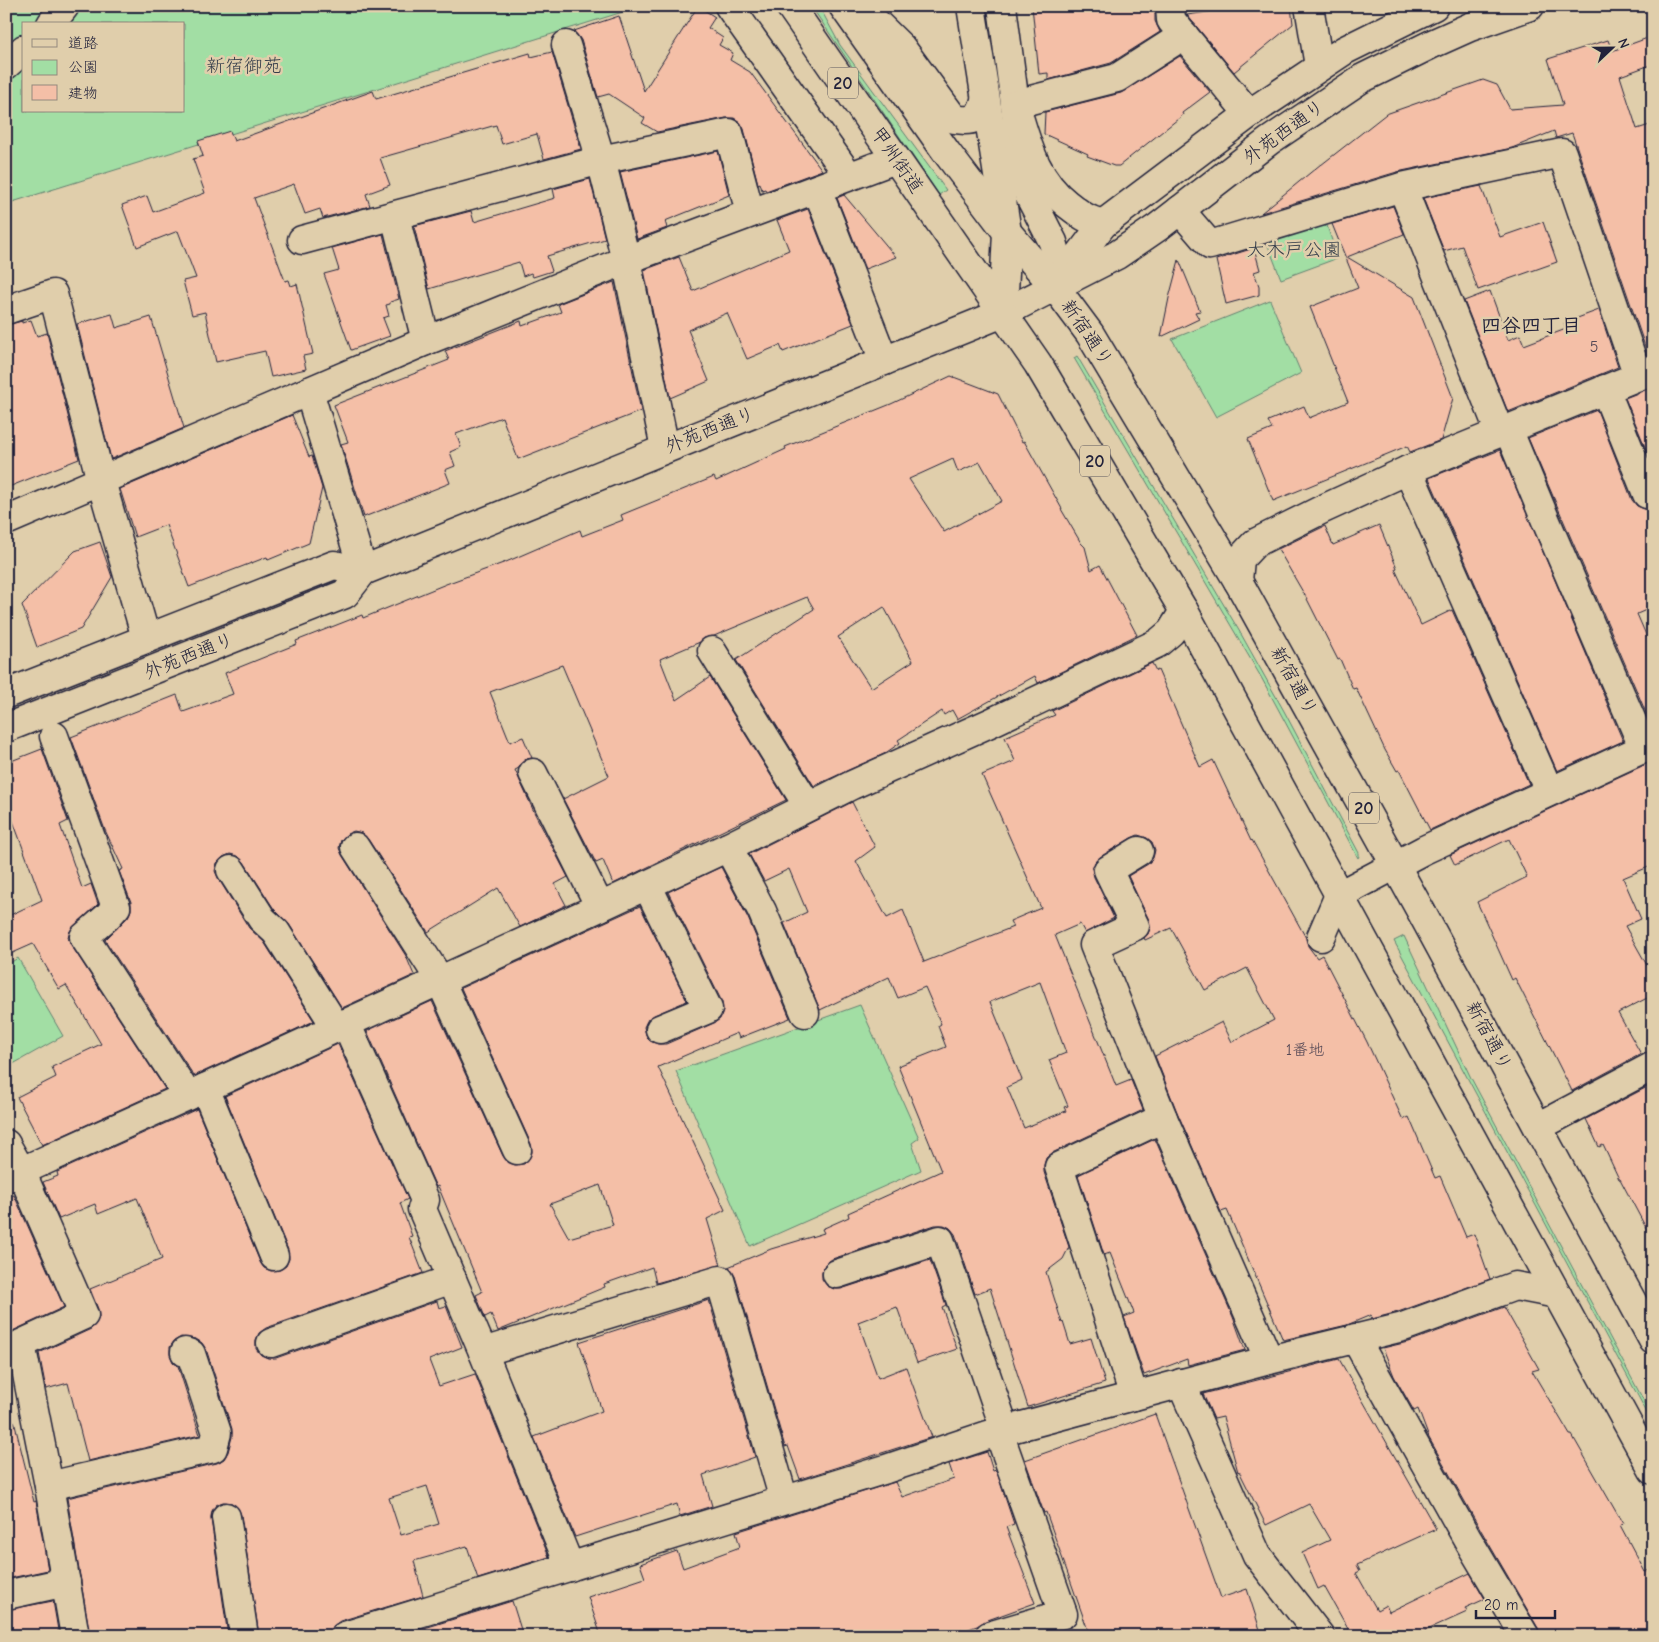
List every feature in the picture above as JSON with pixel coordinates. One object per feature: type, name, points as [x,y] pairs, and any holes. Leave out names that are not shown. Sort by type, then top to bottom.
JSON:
[{"type":"main road","points":[[53,22],[65,6]]},
{"type":"main road","points":[[729,6],[848,176]]},
{"type":"main road","name":"甲州街道","points":[[790,6],[1003,313]]},
{"type":"main road","name":"20","points":[[843,6],[947,153],[1007,232],[1055,287]]},
{"type":"main road","points":[[858,6],[901,47],[954,119],[968,121],[975,119],[982,112],[985,101]]},
{"type":"main road","points":[[971,6],[1007,232],[1003,313]]},
{"type":"main road","name":"新宿通り","points":[[1002,6],[1021,163],[1029,195],[1053,242],[1056,256],[1055,287],[1090,334],[1238,581],[1395,865],[1653,1340]]},
{"type":"main road","points":[[1170,6],[1171,20],[1249,114]]},
{"type":"main road","points":[[1309,6],[1318,66]]},
{"type":"main road","name":"外苑西通り","points":[[1055,287],[1103,224],[1249,114],[1318,66],[1345,50],[1434,6]]},
{"type":"main road","name":"外苑西通り","points":[[6,728],[345,594],[363,571],[1003,313],[1117,255],[1180,210],[1269,141],[1361,79],[1462,30],[1530,6]]},
{"type":"main road","points":[[1103,224],[1086,219],[1058,197],[1042,179],[1033,160],[1015,104],[1116,78],[1184,35]]},
{"type":"main road","points":[[566,45],[601,160],[626,260],[665,448]]},
{"type":"main road","points":[[6,66],[22,51]]},
{"type":"main road","points":[[302,240],[601,160],[729,133],[750,213]]},
{"type":"main road","points":[[1180,210],[1210,245],[1402,187],[1562,153],[1645,373],[1408,470],[1254,543],[1240,559],[1238,581]]},
{"type":"main road","points":[[6,521],[426,341],[626,260],[896,159]]},
{"type":"main road","points":[[1321,937],[1339,895],[1395,865],[1648,746],[1504,431],[1402,187]]},
{"type":"main road","points":[[817,189],[884,361]]},
{"type":"main road","points":[[395,216],[426,341]]},
{"type":"main road","points":[[6,310],[52,294],[101,481],[146,638]]},
{"type":"main road","name":"20","points":[[1003,313],[1046,377],[1184,611],[1653,1470]]},
{"type":"main road","points":[[1605,389],[1647,494],[1653,492]]},
{"type":"main road","points":[[308,391],[363,571]]},
{"type":"main road","points":[[1408,470],[1549,791]]},
{"type":"main road","name":"外苑西通り","points":[[6,694],[334,565],[363,571]]},
{"type":"main road","points":[[14,1174],[600,907],[728,847],[808,806],[1027,706],[1158,643],[1171,632],[1184,611]]},
{"type":"main road","points":[[712,652],[808,806]]},
{"type":"main road","points":[[54,736],[116,907],[84,937],[196,1092],[274,1256]]},
{"type":"main road","points":[[533,773],[600,907]]},
{"type":"main road","points":[[355,847],[440,980],[517,1150]]},
{"type":"main road","points":[[728,847],[762,911],[805,1013]]},
{"type":"main road","points":[[1139,851],[1108,870],[1134,926],[1094,945],[1163,1118],[1269,1360]]},
{"type":"main road","points":[[232,870],[262,919],[276,932],[341,1025],[425,1200],[422,1209],[483,1352],[570,1566]]},
{"type":"main road","points":[[646,885],[708,1009],[660,1028]]},
{"type":"main road","points":[[1538,1127],[1653,1066]]},
{"type":"main road","points":[[1134,1396],[1059,1167],[1163,1118]]},
{"type":"main road","points":[[6,1144],[14,1174],[84,1315],[21,1344],[49,1486],[75,1636]]},
{"type":"main road","points":[[837,1274],[940,1240],[1002,1421],[999,1433],[1063,1614],[989,1636]]},
{"type":"main road","points":[[271,1343],[452,1279]]},
{"type":"main road","points":[[483,1352],[720,1280],[784,1500]]},
{"type":"main road","points":[[345,1636],[886,1469],[988,1435],[1269,1360],[1403,1327],[1515,1286],[1557,1294]]},
{"type":"main road","points":[[1355,1338],[1468,1540],[1525,1636]]},
{"type":"main road","points":[[49,1486],[213,1448],[217,1433],[191,1354],[185,1352]]},
{"type":"main road","points":[[1181,1383],[1256,1555],[1320,1636]]},
{"type":"main road","points":[[226,1517],[244,1636]]},
{"type":"main road","points":[[6,1595],[66,1582]]},
{"type":"green space","name":"新宿御苑","points":[[6,6],[642,6],[6,204]]},
{"type":"green space","points":[[811,6],[819,6],[840,45],[946,190],[939,195]]},
{"type":"green space","name":"大木戸公園","points":[[1324,217],[1338,258],[1281,279],[1264,235]]},
{"type":"green space","points":[[1270,300],[1301,373],[1216,417],[1172,339]]},
{"type":"green space","points":[[1077,356],[1241,634],[1359,853],[1358,858],[1261,677],[1074,358]]},
{"type":"green space","points":[[1404,936],[1471,1078],[1653,1418],[1653,1424],[1394,941]]},
{"type":"green space","points":[[18,958],[63,1036],[6,1068],[6,965]]},
{"type":"green space","points":[[860,1005],[919,1138],[912,1143],[921,1170],[750,1246],[676,1071]]},
{"type":"building","points":[[698,6],[715,17],[708,28],[723,38],[719,45],[733,53],[730,60],[750,72],[822,170],[766,191],[765,189],[762,190],[760,183],[758,184],[744,129],[740,122],[734,118],[657,132],[642,123],[645,118],[609,94],[598,97],[581,40],[574,31],[619,16],[644,91]]},
{"type":"building","points":[[1032,6],[1155,6],[1155,21],[1160,32],[1111,63],[1048,80],[1048,73],[1039,74]]},
{"type":"building","points":[[1249,6],[1291,6],[1293,24],[1234,72],[1187,15]]},
{"type":"building","points":[[1653,36],[1653,64],[1620,76],[1637,129],[1653,124],[1653,355],[1648,355],[1572,133],[1556,138],[1554,131],[1512,148],[1397,172],[1261,213],[1386,114],[1483,80],[1497,85],[1510,109],[1563,105],[1548,59],[1608,40],[1612,51]]},
{"type":"building","points":[[552,52],[581,149],[544,159],[537,134],[502,144],[496,125],[380,158],[390,185],[366,194],[370,206],[323,218],[320,209],[305,214],[294,184],[254,198],[285,281],[289,280],[291,286],[297,284],[313,354],[303,356],[306,369],[271,377],[265,351],[216,362],[205,312],[192,315],[183,281],[196,278],[178,231],[137,247],[122,205],[147,196],[153,212],[205,193],[193,159],[203,156],[198,141],[230,131],[234,141],[373,91],[376,99],[530,53],[531,57]]},
{"type":"building","points":[[1180,56],[1210,92],[1119,166],[1087,156],[1088,154],[1044,134],[1045,112],[1121,93]]},
{"type":"building","points":[[718,151],[729,195],[665,221],[667,228],[637,239],[620,172]]},
{"type":"building","points":[[590,179],[605,239],[547,256],[552,271],[533,277],[531,273],[523,276],[519,262],[429,289],[414,226],[471,211],[474,222],[555,198],[553,189]]},
{"type":"building","points":[[1481,186],[1500,237],[1543,222],[1557,262],[1478,290],[1462,246],[1444,251],[1423,198]]},
{"type":"building","points":[[844,195],[896,257],[865,269],[837,198]]},
{"type":"building","points":[[1393,206],[1404,234],[1347,257],[1414,297],[1453,398],[1441,440],[1410,452],[1407,446],[1273,501],[1248,439],[1272,429],[1268,421],[1304,406],[1309,418],[1348,402],[1310,307],[1358,288],[1332,224]]},
{"type":"building","points":[[808,209],[853,324],[783,352],[780,345],[747,359],[727,313],[688,330],[709,381],[670,398],[644,270],[679,257],[693,291],[789,250],[777,220]]},
{"type":"building","points":[[383,234],[399,299],[386,305],[389,316],[383,318],[390,336],[351,350],[324,274],[339,270],[332,248]]},
{"type":"building","points":[[1254,248],[1260,270],[1254,272],[1259,286],[1259,295],[1226,304],[1216,260]]},
{"type":"building","points":[[1179,260],[1200,311],[1195,312],[1199,319],[1161,337],[1169,298]]},
{"type":"building","points":[[614,282],[641,411],[518,459],[502,417],[456,434],[461,447],[450,452],[455,466],[445,470],[450,483],[364,517],[341,444],[348,442],[334,405],[449,360],[445,351],[521,321],[522,326],[561,312],[558,304]]},
{"type":"building","points":[[1490,291],[1508,340],[1520,335],[1524,345],[1566,329],[1564,323],[1599,310],[1618,367],[1508,412],[1464,301]]},
{"type":"building","points":[[112,314],[116,328],[151,317],[184,428],[111,459],[77,324]]},
{"type":"building","points":[[31,320],[37,336],[47,333],[79,459],[6,488],[6,325]]},
{"type":"building","points":[[951,376],[998,394],[1022,442],[1024,441],[1061,509],[1085,547],[1091,570],[1100,565],[1137,635],[1038,683],[1035,676],[957,719],[952,710],[944,715],[942,711],[898,740],[900,743],[884,754],[814,786],[736,660],[814,609],[807,597],[714,636],[704,638],[700,642],[660,659],[676,700],[710,677],[786,800],[613,884],[603,860],[596,863],[563,799],[609,776],[562,665],[490,692],[510,742],[523,737],[532,758],[526,759],[515,770],[535,814],[568,877],[555,884],[566,905],[520,927],[498,888],[428,932],[368,839],[362,833],[354,831],[347,834],[341,840],[339,848],[342,855],[406,956],[414,975],[342,1008],[289,924],[274,909],[244,862],[238,856],[230,854],[223,857],[217,863],[215,871],[218,878],[249,928],[264,942],[314,1021],[194,1076],[105,940],[128,917],[131,910],[131,902],[119,871],[123,869],[105,830],[71,737],[177,695],[183,712],[233,694],[225,673],[297,644],[296,641],[362,615],[363,618],[506,562],[580,530],[582,536],[623,520],[621,515],[714,477],[716,481],[786,449],[785,447],[891,404]],"holes":[[[953,459],[958,472],[980,462],[1002,501],[944,532],[909,479]],[[884,607],[913,661],[871,688],[838,637]]]},
{"type":"building","points":[[1653,387],[1653,466],[1625,398]]},
{"type":"building","points":[[1597,410],[1632,500],[1637,506],[1644,509],[1653,509],[1653,607],[1637,614],[1653,651],[1653,729],[1528,438]]},
{"type":"building","points":[[292,415],[309,457],[312,456],[322,488],[309,543],[268,560],[267,557],[189,587],[166,525],[135,537],[120,489]]},
{"type":"building","points":[[1500,450],[1623,741],[1557,771],[1429,478]]},
{"type":"building","points":[[1379,525],[1397,568],[1395,569],[1421,625],[1452,610],[1529,784],[1430,830],[1399,770],[1397,771],[1385,750],[1356,688],[1353,689],[1340,659],[1338,660],[1307,599],[1278,549],[1325,526],[1333,545]]},
{"type":"building","points":[[100,542],[112,577],[81,629],[37,647],[22,605],[75,551]]},
{"type":"building","points":[[1152,663],[1156,671],[1158,670],[1200,767],[1213,760],[1251,841],[1306,938],[1308,946],[1317,958],[1322,955],[1367,1042],[1403,1120],[1409,1117],[1435,1178],[1440,1176],[1466,1237],[1474,1234],[1490,1279],[1398,1312],[1372,1319],[1371,1315],[1347,1325],[1283,1340],[1227,1210],[1221,1212],[1177,1112],[1155,1056],[1222,1022],[1232,1042],[1274,1020],[1247,968],[1205,990],[1171,928],[1145,940],[1144,938],[1150,928],[1149,920],[1128,876],[1148,864],[1153,858],[1155,850],[1152,842],[1138,835],[1100,857],[1092,869],[1114,918],[1085,933],[1080,924],[1055,935],[1116,1086],[1131,1080],[1143,1110],[1052,1153],[1046,1158],[1044,1165],[1044,1172],[1069,1247],[1063,1259],[1046,1272],[1070,1344],[1091,1338],[1105,1383],[1028,1407],[990,1288],[975,1294],[955,1234],[944,1225],[935,1225],[832,1259],[825,1264],[822,1271],[822,1279],[827,1286],[841,1289],[930,1260],[946,1305],[942,1307],[957,1349],[917,1363],[897,1307],[858,1322],[878,1378],[906,1367],[932,1437],[800,1479],[788,1446],[785,1447],[735,1276],[728,1267],[771,1249],[824,1233],[822,1229],[849,1217],[848,1213],[941,1171],[898,1066],[946,1047],[938,1026],[941,1024],[925,987],[898,998],[889,977],[820,1010],[784,923],[807,912],[789,869],[764,881],[749,854],[852,802],[875,847],[856,861],[887,918],[903,910],[924,962],[1013,927],[1010,921],[1041,908],[982,775],[1015,761],[1005,737],[1055,715],[1052,711]],"holes":[[[1040,982],[1066,1053],[1049,1060],[1068,1106],[1064,1107],[1066,1111],[1024,1128],[1007,1087],[1022,1080],[990,1002]]]},
{"type":"building","points":[[42,749],[68,821],[60,825],[82,888],[91,884],[98,904],[70,931],[68,938],[165,1089],[42,1145],[17,1097],[56,1077],[52,1067],[101,1044],[66,985],[59,989],[33,944],[6,956],[6,917],[42,900],[6,802],[6,763]]},
{"type":"building","points":[[1653,761],[1653,865],[1623,878],[1641,919],[1625,926],[1653,976],[1653,995],[1618,1013],[1641,1054],[1572,1091],[1515,978],[1512,980],[1477,902],[1527,877],[1509,839],[1455,865],[1450,855]]},
{"type":"building","points":[[721,867],[748,918],[790,1018],[739,1038],[737,1033],[658,1067],[725,1210],[707,1219],[721,1265],[656,1283],[652,1267],[604,1284],[605,1287],[498,1331],[491,1314],[485,1317],[476,1295],[482,1292],[438,1186],[436,1187],[367,1031],[432,1001],[503,1156],[508,1162],[515,1165],[524,1164],[532,1152],[531,1144],[461,988],[640,906],[687,1001],[648,1019],[644,1027],[646,1035],[650,1041],[666,1044],[714,1023],[720,1019],[723,1011],[722,1002],[668,892]],"holes":[[[600,1185],[613,1225],[569,1238],[550,1204]]]},
{"type":"building","points":[[338,1044],[408,1199],[400,1203],[412,1236],[409,1237],[423,1273],[266,1328],[259,1333],[256,1340],[256,1349],[261,1355],[268,1358],[276,1358],[437,1301],[439,1308],[446,1306],[462,1347],[429,1360],[439,1386],[475,1374],[549,1557],[478,1579],[467,1546],[414,1561],[423,1596],[340,1621],[333,1626],[330,1636],[259,1636],[241,1515],[238,1508],[232,1503],[223,1502],[216,1505],[212,1511],[211,1519],[228,1636],[90,1636],[67,1498],[217,1463],[224,1459],[228,1452],[232,1429],[206,1349],[196,1339],[181,1337],[174,1341],[170,1347],[170,1355],[173,1362],[178,1366],[200,1435],[88,1461],[68,1383],[46,1389],[39,1353],[91,1329],[96,1324],[99,1317],[98,1309],[90,1289],[162,1259],[137,1198],[98,1214],[95,1204],[59,1219],[43,1182],[58,1176],[57,1172],[197,1109],[260,1262],[264,1268],[271,1271],[280,1270],[286,1266],[289,1259],[288,1250],[225,1096]],"holes":[[[427,1486],[439,1524],[401,1535],[389,1498]]]},
{"type":"building","points":[[1653,1084],[1653,1241],[1619,1179],[1603,1145],[1599,1147],[1586,1119]]},
{"type":"building","points":[[1155,1139],[1233,1317],[1245,1350],[1188,1365],[1187,1359],[1144,1375],[1124,1317],[1134,1313],[1110,1253],[1104,1255],[1078,1175]]},
{"type":"building","points":[[14,1195],[64,1307],[6,1334],[6,1198]]},
{"type":"building","points":[[709,1300],[755,1457],[703,1475],[712,1506],[680,1516],[677,1504],[575,1537],[534,1437],[602,1411],[579,1342]]},
{"type":"building","points":[[1504,1307],[1539,1369],[1532,1371],[1570,1435],[1572,1435],[1623,1524],[1620,1525],[1645,1572],[1653,1568],[1653,1636],[1541,1636],[1429,1438],[1418,1409],[1414,1411],[1394,1376],[1383,1348],[1408,1342]]},
{"type":"building","points":[[1339,1359],[1436,1529],[1357,1565],[1360,1571],[1356,1573],[1377,1610],[1386,1605],[1389,1612],[1470,1573],[1485,1599],[1465,1608],[1467,1612],[1414,1636],[1352,1636],[1324,1586],[1318,1589],[1302,1553],[1330,1540],[1309,1504],[1266,1525],[1238,1472],[1223,1417],[1214,1419],[1203,1394]]},
{"type":"building","points":[[1155,1414],[1221,1598],[1247,1589],[1262,1636],[1090,1636],[1046,1512],[1044,1513],[1025,1460]]},
{"type":"building","points":[[14,1421],[34,1502],[36,1501],[48,1570],[6,1579],[6,1422]]},
{"type":"building","points":[[987,1452],[993,1471],[996,1470],[1014,1524],[1006,1527],[1035,1603],[985,1621],[977,1626],[943,1636],[601,1636],[588,1597],[645,1578],[640,1564],[677,1551],[683,1568],[740,1547],[736,1532],[895,1482],[902,1497],[954,1479],[949,1464]]},
{"type":"building","points":[[53,1601],[59,1636],[6,1636],[6,1610]]},
{"type":"building","points":[[512,1601],[523,1636],[399,1636]]},
{"type":"district","name":"四谷四丁目","points":[[1531,325]]}]
